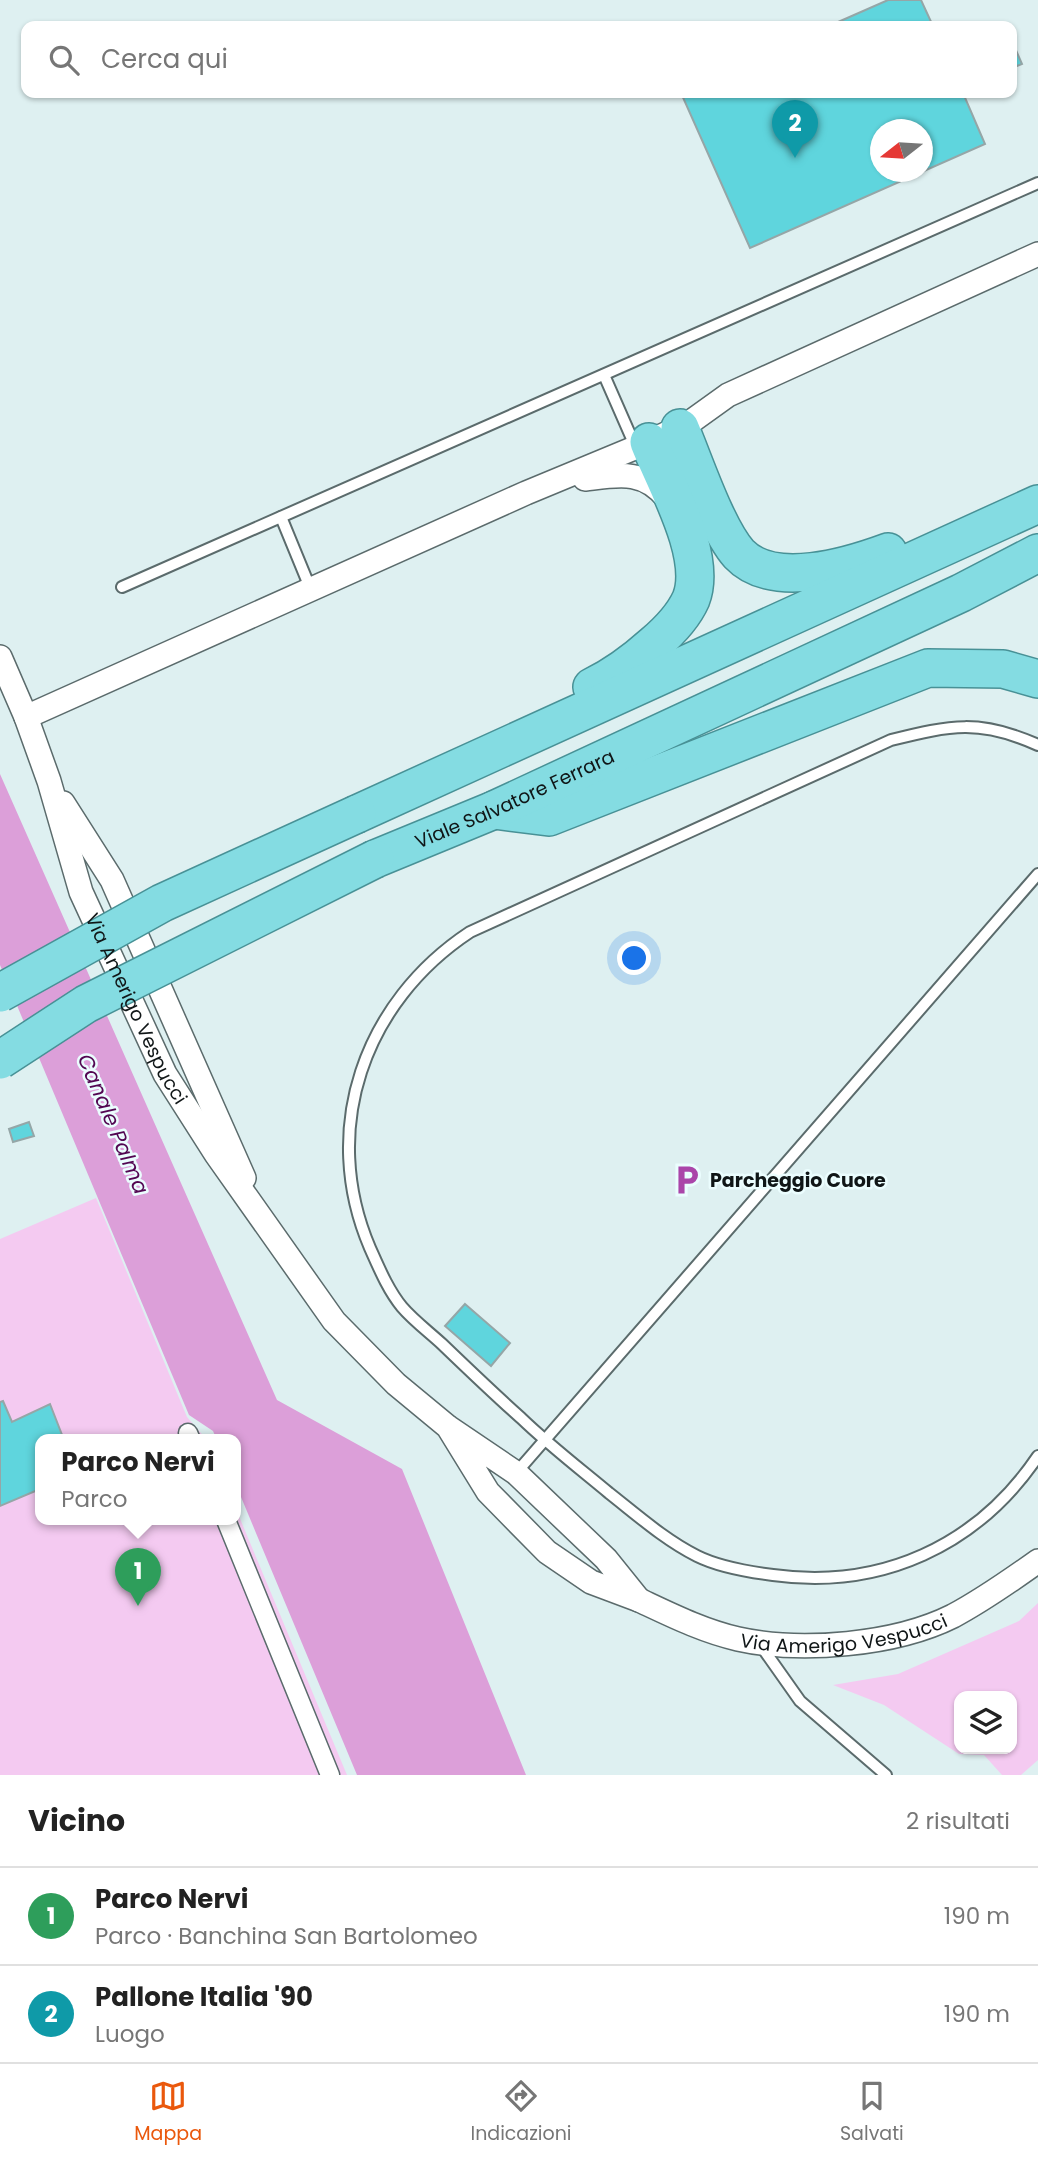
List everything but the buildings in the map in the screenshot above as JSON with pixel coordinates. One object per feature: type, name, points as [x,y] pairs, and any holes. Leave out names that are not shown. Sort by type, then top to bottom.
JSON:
[{"type":"highway","points":[[655,439],[723,527],[740,555],[766,568],[790,572],[829,570],[882,554],[948,526],[1038,481]]},
{"type":"highway","points":[[471,764],[477,750],[492,735],[604,681],[635,661],[679,619],[691,599],[696,575],[689,540],[675,508],[655,439]]},
{"type":"highway","points":[[0,993],[162,903],[1038,505]]},
{"type":"highway","name":"Viale Salvatore Ferrara","points":[[0,1060],[86,1004],[375,859],[494,810],[961,593],[1038,553]]},
{"type":"highway","points":[[494,810],[549,817],[928,668],[1003,669],[1038,679]]},
{"type":"street","points":[[26,717],[655,439],[728,395],[1038,254]]},
{"type":"street","points":[[554,482],[615,473],[633,475],[647,480],[675,508]]},
{"type":"street","name":"Via Amerigo Vespucci","points":[[0,657],[26,717],[48,781],[80,892],[165,1074],[216,1154],[334,1321],[396,1384],[448,1427],[516,1473],[606,1559],[639,1600]]},
{"type":"street","name":"Via Amerigo Vespucci","points":[[48,781],[112,880],[262,1219]]},
{"type":"street","name":"Via Amerigo Vespucci","points":[[448,1427],[488,1492],[547,1552],[591,1582],[698,1627],[757,1641],[838,1644],[899,1636],[951,1617],[999,1589],[1038,1561]]},
{"type":"street","points":[[228,1525],[330,1775]]},
{"type":"lane","points":[[122,587],[1038,183]]},
{"type":"lane","points":[[604,375],[655,439]]},
{"type":"lane","points":[[281,517],[311,590]]},
{"type":"lane","points":[[1038,746],[1008,732],[978,726],[948,728],[891,740],[470,932],[440,951],[396,1002],[377,1031],[352,1100],[347,1143],[361,1226],[380,1271],[402,1307],[545,1440],[653,1528],[699,1557],[751,1572],[805,1580],[848,1578],[916,1558],[970,1529],[1017,1487],[1038,1456]]},
{"type":"lane","points":[[516,1473],[1038,874]]},
{"type":"lane","points":[[757,1641],[800,1701],[886,1775]]},
{"type":"shaded area","points":[[96,1198],[187,1417],[202,1434],[35,1434],[35,1525],[241,1525],[241,1521],[347,1775],[0,1775],[0,1239]]},
{"type":"shaded area","points":[[1038,1603],[1038,1760],[1021,1775],[1002,1775],[984,1755],[959,1754],[1017,1754],[1017,1691],[954,1691],[954,1751],[884,1705],[833,1685],[898,1674],[1019,1621]]},
{"type":"water","name":"Canale Palma","points":[[0,774],[277,1400],[402,1469],[526,1775],[357,1775],[241,1497],[241,1434],[214,1434],[189,1415],[0,965]]},
{"type":"place","name":"Pallone Italia '90","points":[[795,158]]},
{"type":"place","name":"Parcheggio Cuore","points":[[687,1180]]},
{"type":"place","name":"Parco Nervi","points":[[138,1606]]}]
